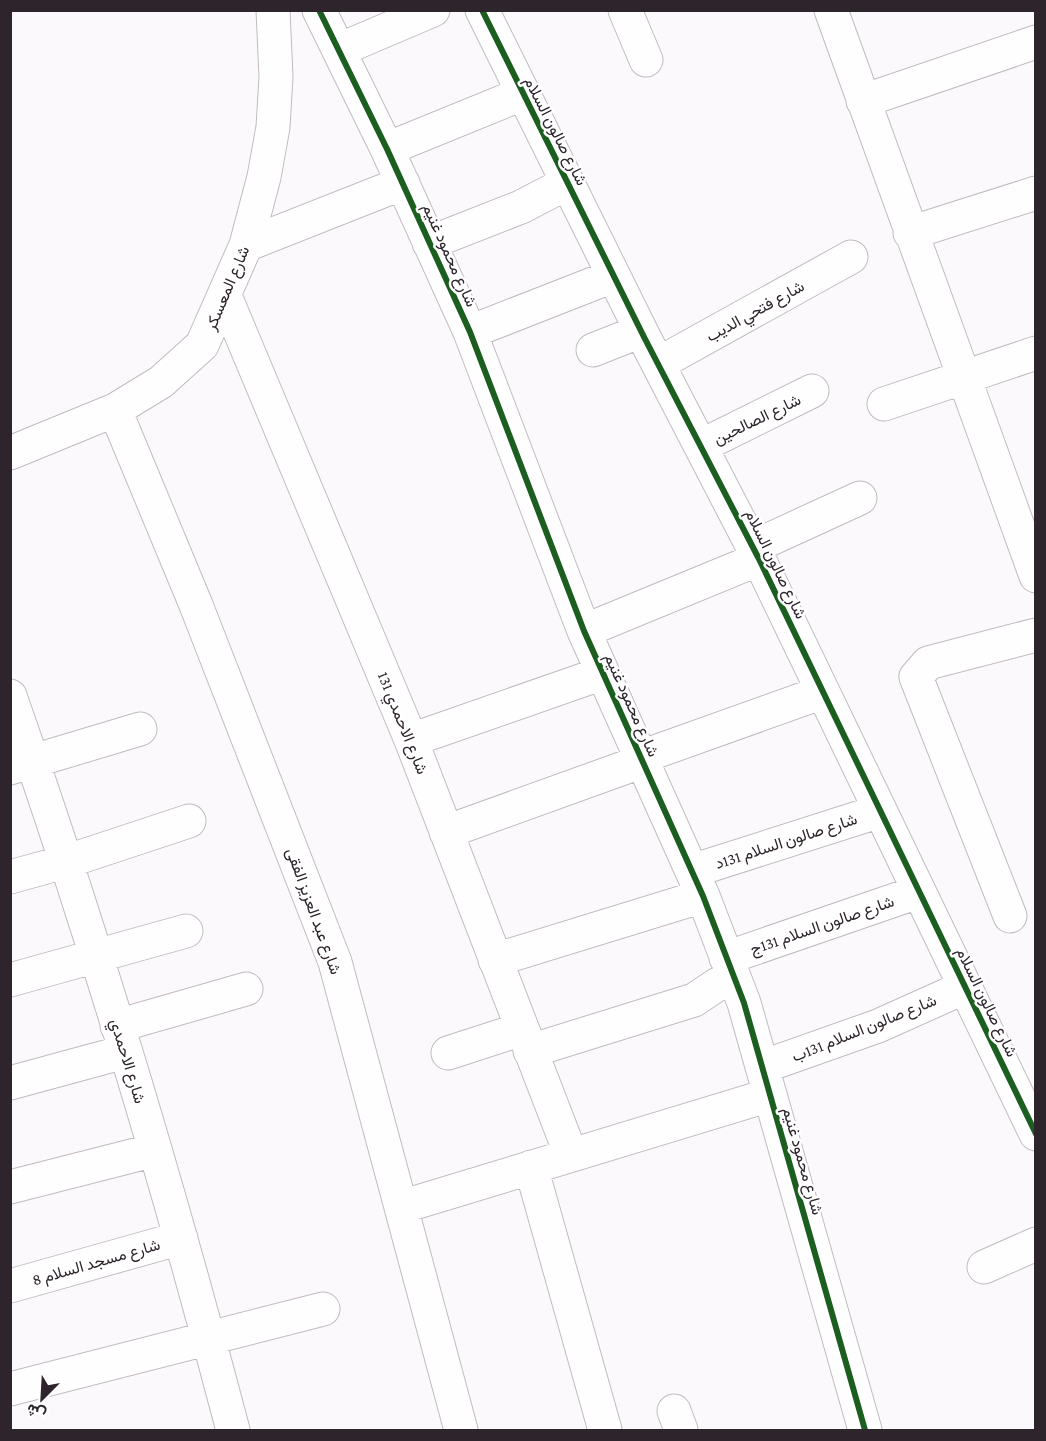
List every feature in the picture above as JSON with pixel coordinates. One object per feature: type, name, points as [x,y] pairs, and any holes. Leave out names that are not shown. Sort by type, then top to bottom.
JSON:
[{"type":"street","name":"شارع المعسكر","points":[[10,453],[115,410],[161,382],[202,345],[246,245],[264,177],[273,127],[276,77],[273,10]]},
{"type":"street","name":"شارع محمود غنيم","points":[[319,10],[403,183],[470,332],[584,631],[698,883],[731,969],[766,1081],[865,1431]]},
{"type":"street","points":[[339,50],[433,10]]},
{"type":"street","name":"شارع صالون السلام","points":[[482,10],[613,276],[756,553],[1035,1134]]},
{"type":"street","points":[[625,10],[646,60]]},
{"type":"street","points":[[831,10],[1035,576]]},
{"type":"street","points":[[863,101],[1035,42]]},
{"type":"street","points":[[387,149],[522,94]]},
{"type":"street","points":[[246,245],[403,183]]},
{"type":"street","points":[[429,243],[521,207],[567,183]]},
{"type":"street","points":[[910,233],[1035,193]]},
{"type":"street","name":"شارع فتحي الديب","points":[[658,364],[851,257]]},
{"type":"street","points":[[470,332],[613,276]]},
{"type":"street","name":"شارع الاحمدي 131","points":[[225,296],[411,740],[570,1155]]},
{"type":"street","points":[[593,351],[641,331]]},
{"type":"street","points":[[884,404],[1035,353]]},
{"type":"street","name":"شارع الصالحين","points":[[701,446],[812,392]]},
{"type":"street","name":"شارع عبد العزيز الفقى","points":[[115,410],[196,604],[335,962],[461,1431]]},
{"type":"street","points":[[584,631],[756,553],[860,498]]},
{"type":"street","points":[[1010,916],[916,677],[928,663],[1035,635]]},
{"type":"street","points":[[411,740],[603,673]]},
{"type":"street","points":[[446,832],[823,692]]},
{"type":"street","name":"شارع الاحمدي","points":[[10,696],[22,765],[68,861],[181,1238],[233,1431]]},
{"type":"street","points":[[22,765],[140,729]]},
{"type":"street","name":"شارع صالون السلام 131د","points":[[495,960],[880,811]]},
{"type":"street","points":[[10,877],[68,861],[189,821]]},
{"type":"street","name":"شارع صالون السلام 131ج","points":[[448,1053],[526,1040],[694,1000],[718,984],[731,969],[918,892]]},
{"type":"street","points":[[10,980],[186,931]]},
{"type":"street","name":"شارع صالون السلام 131ب","points":[[401,1207],[570,1155],[766,1081],[878,1026],[965,987]]},
{"type":"street","points":[[10,1083],[246,989]]},
{"type":"street","points":[[10,1187],[154,1150]]},
{"type":"street","points":[[531,1167],[605,1431]]},
{"type":"street","name":"شارع مسجد السلام 8","points":[[10,1286],[181,1238]]},
{"type":"street","points":[[984,1267],[1035,1244]]},
{"type":"street","points":[[10,1389],[209,1340],[323,1309]]},
{"type":"cycle path","points":[[319,10],[387,149],[470,332],[584,631],[703,896],[744,1003],[865,1430]]},
{"type":"cycle path","points":[[482,10],[644,337],[759,559],[1036,1134]]}]
